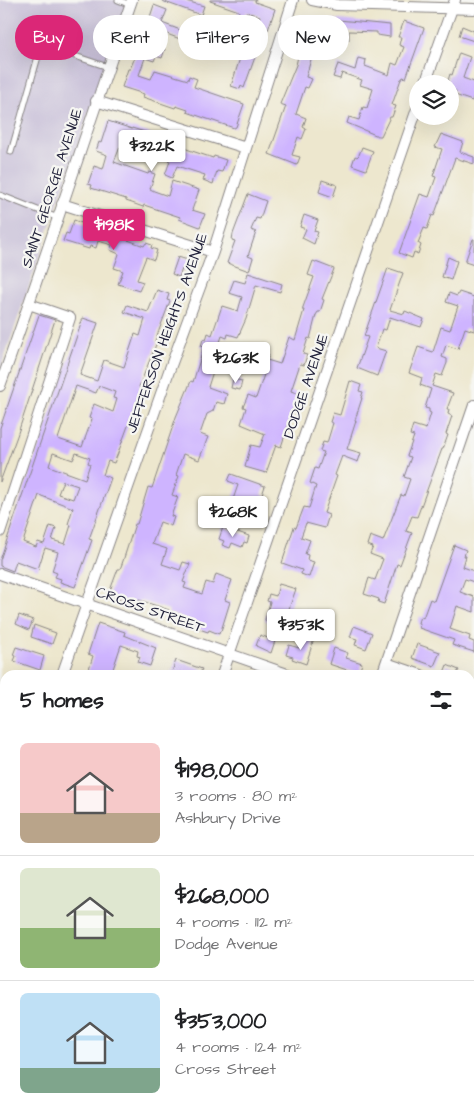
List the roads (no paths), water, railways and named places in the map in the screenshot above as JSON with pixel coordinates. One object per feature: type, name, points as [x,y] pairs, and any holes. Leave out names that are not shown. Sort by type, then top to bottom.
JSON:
[{"type":"street","name":"JEFFERSON HEIGHTS AVENUE","points":[[64,670],[168,370],[213,252],[293,0]]},
{"type":"street","points":[[312,0],[338,5],[454,4],[474,9]]},
{"type":"street","name":"SAINT GEORGE AVENUE","points":[[0,386],[3,370],[29,304],[131,2]]},
{"type":"street","points":[[428,75],[454,4]]},
{"type":"street","points":[[96,101],[246,148]]},
{"type":"street","name":"DODGE AVENUE","points":[[224,670],[411,125]]},
{"type":"street","points":[[62,204],[213,252]]},
{"type":"street","points":[[0,532],[70,318],[29,304]]},
{"type":"street","points":[[384,670],[474,406]]},
{"type":"street","name":"CROSS STREET","points":[[0,574],[275,670]]},
{"type":"street","points":[[386,663],[406,670]]},
{"type":"lane","points":[[118,0],[131,2]]},
{"type":"lane","points":[[11,152],[39,53],[48,47],[108,67]]},
{"type":"lane","points":[[0,195],[58,218]]}]
